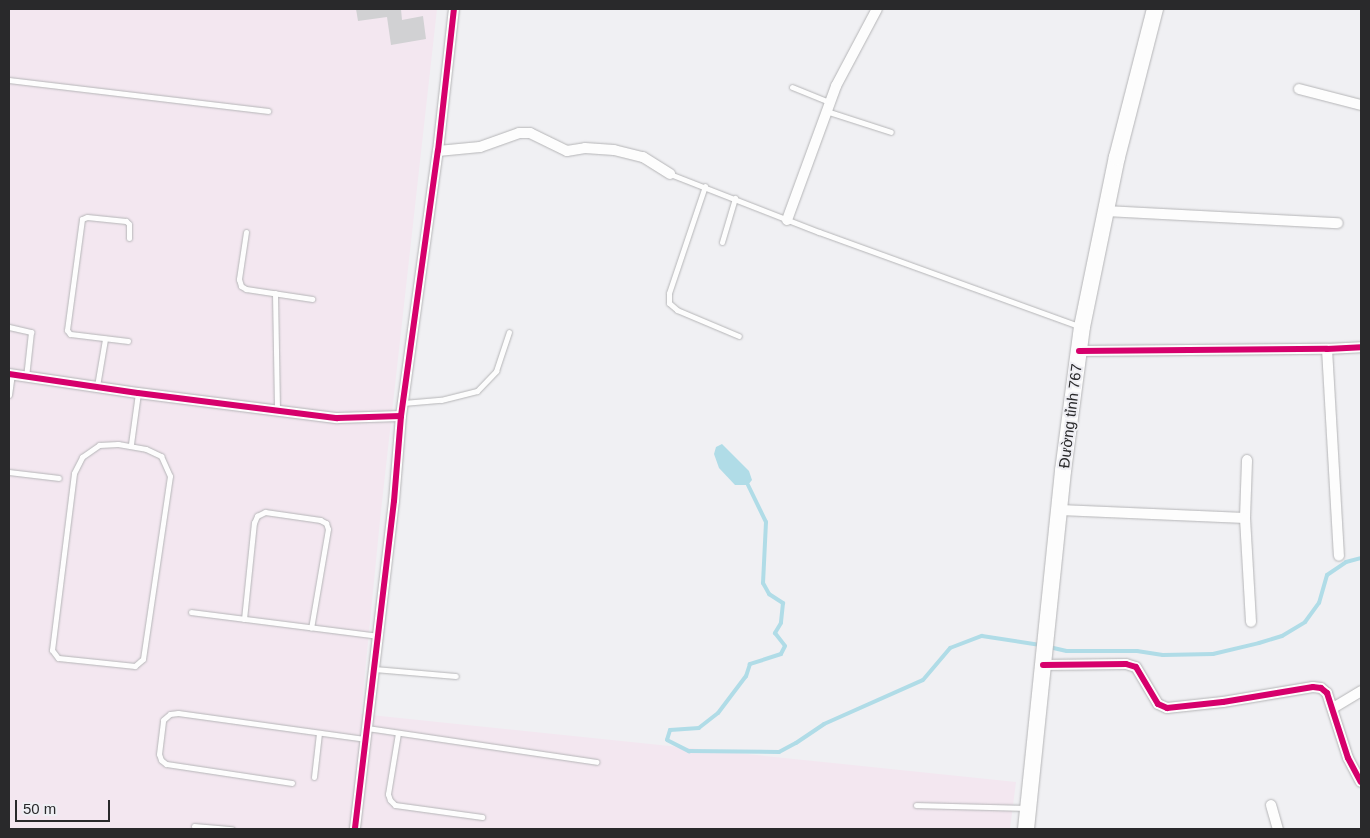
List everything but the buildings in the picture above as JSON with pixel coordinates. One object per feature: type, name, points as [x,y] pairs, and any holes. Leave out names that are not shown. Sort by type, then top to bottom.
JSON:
[{"type":"main road","name":"Đường tỉnh 767","points":[[1026,829],[1043,660],[1082,327],[1117,157],[1155,9]]},
{"type":"street","points":[[355,829],[394,500],[401,416],[438,151],[454,9]]},
{"type":"street","points":[[787,220],[838,80],[877,9]]},
{"type":"street","points":[[1299,89],[1361,105]]},
{"type":"street","points":[[438,151],[480,147],[519,133],[530,133],[567,151],[585,148],[614,150],[642,157],[670,174]]},
{"type":"street","points":[[1106,211],[1338,222]]},
{"type":"street","points":[[1079,351],[1327,350],[1361,347]]},
{"type":"street","points":[[1327,350],[1339,556]]},
{"type":"street","points":[[10,374],[138,393],[337,418],[401,416]]},
{"type":"street","points":[[1247,460],[1245,518],[1252,622]]},
{"type":"street","points":[[1060,510],[1245,518]]},
{"type":"street","points":[[1043,660],[1126,664],[1136,667],[1158,704],[1167,708],[1223,702],[1313,687],[1321,688],[1327,694],[1333,708],[1348,758],[1361,782]]},
{"type":"street","points":[[1333,708],[1361,691]]},
{"type":"street","points":[[1271,805],[1278,829]]},
{"type":"lane","points":[[9,80],[268,111]]},
{"type":"lane","points":[[792,87],[827,106],[891,132]]},
{"type":"lane","points":[[670,174],[705,186],[787,220],[1082,327]]},
{"type":"lane","points":[[705,186],[669,294],[669,303],[677,310],[739,336]]},
{"type":"lane","points":[[722,242],[735,198]]},
{"type":"lane","points":[[128,341],[70,334],[67,330],[81,223],[87,217],[126,222],[130,224],[129,238]]},
{"type":"lane","points":[[246,232],[239,279],[241,286],[246,289],[312,299]]},
{"type":"lane","points":[[275,293],[277,410]]},
{"type":"lane","points":[[9,327],[31,332],[26,377]]},
{"type":"lane","points":[[403,403],[441,400],[477,391],[496,371],[509,332]]},
{"type":"lane","points":[[97,386],[105,339]]},
{"type":"lane","points":[[9,395],[10,374]]},
{"type":"lane","points":[[131,444],[138,393]]},
{"type":"lane","points":[[131,444],[161,456],[170,476],[143,659],[135,666],[58,658],[52,650],[74,473],[82,457],[99,445],[131,444]]},
{"type":"lane","points":[[9,472],[59,478]]},
{"type":"lane","points":[[244,619],[254,523],[258,516],[265,512],[320,520],[326,523],[328,529],[311,628]]},
{"type":"lane","points":[[191,612],[378,636]]},
{"type":"lane","points":[[374,669],[456,676]]},
{"type":"lane","points":[[292,783],[166,764],[161,760],[159,754],[163,720],[170,714],[178,713],[320,732],[398,733],[597,762]]},
{"type":"lane","points":[[314,777],[320,732]]},
{"type":"lane","points":[[398,733],[388,794],[390,800],[395,805],[482,817]]},
{"type":"lane","points":[[916,805],[1028,808]]},
{"type":"lane","points":[[194,826],[232,829]]},
{"type":"shaded area","points":[[9,9],[437,9],[380,520],[361,714],[1016,782],[1010,829],[9,829]]},
{"type":"water","points":[[722,444],[749,471],[752,480],[748,485],[735,485],[719,468],[714,454],[716,447]]},
{"type":"waterway","points":[[748,485],[766,522],[763,583],[769,594],[783,603],[781,623],[775,633],[785,646],[781,654],[750,664],[746,676],[718,713],[699,728],[670,730],[667,740],[689,751],[779,752],[824,724],[923,680],[950,648],[982,636],[1040,645]]},
{"type":"waterway","points":[[1049,647],[1067,651],[1137,651],[1163,655],[1213,654],[1259,643],[1282,636],[1305,622],[1319,603],[1327,575],[1346,562],[1361,558]]},
{"type":"cycle path","points":[[401,416],[438,151],[454,9]]},
{"type":"cycle path","points":[[1079,351],[1327,349],[1361,347]]},
{"type":"cycle path","points":[[9,374],[138,393],[337,418],[401,416],[394,501],[355,829]]},
{"type":"cycle path","points":[[1043,665],[1126,664],[1136,667],[1158,704],[1167,708],[1223,702],[1313,687],[1321,688],[1327,693],[1348,758],[1361,782]]}]
